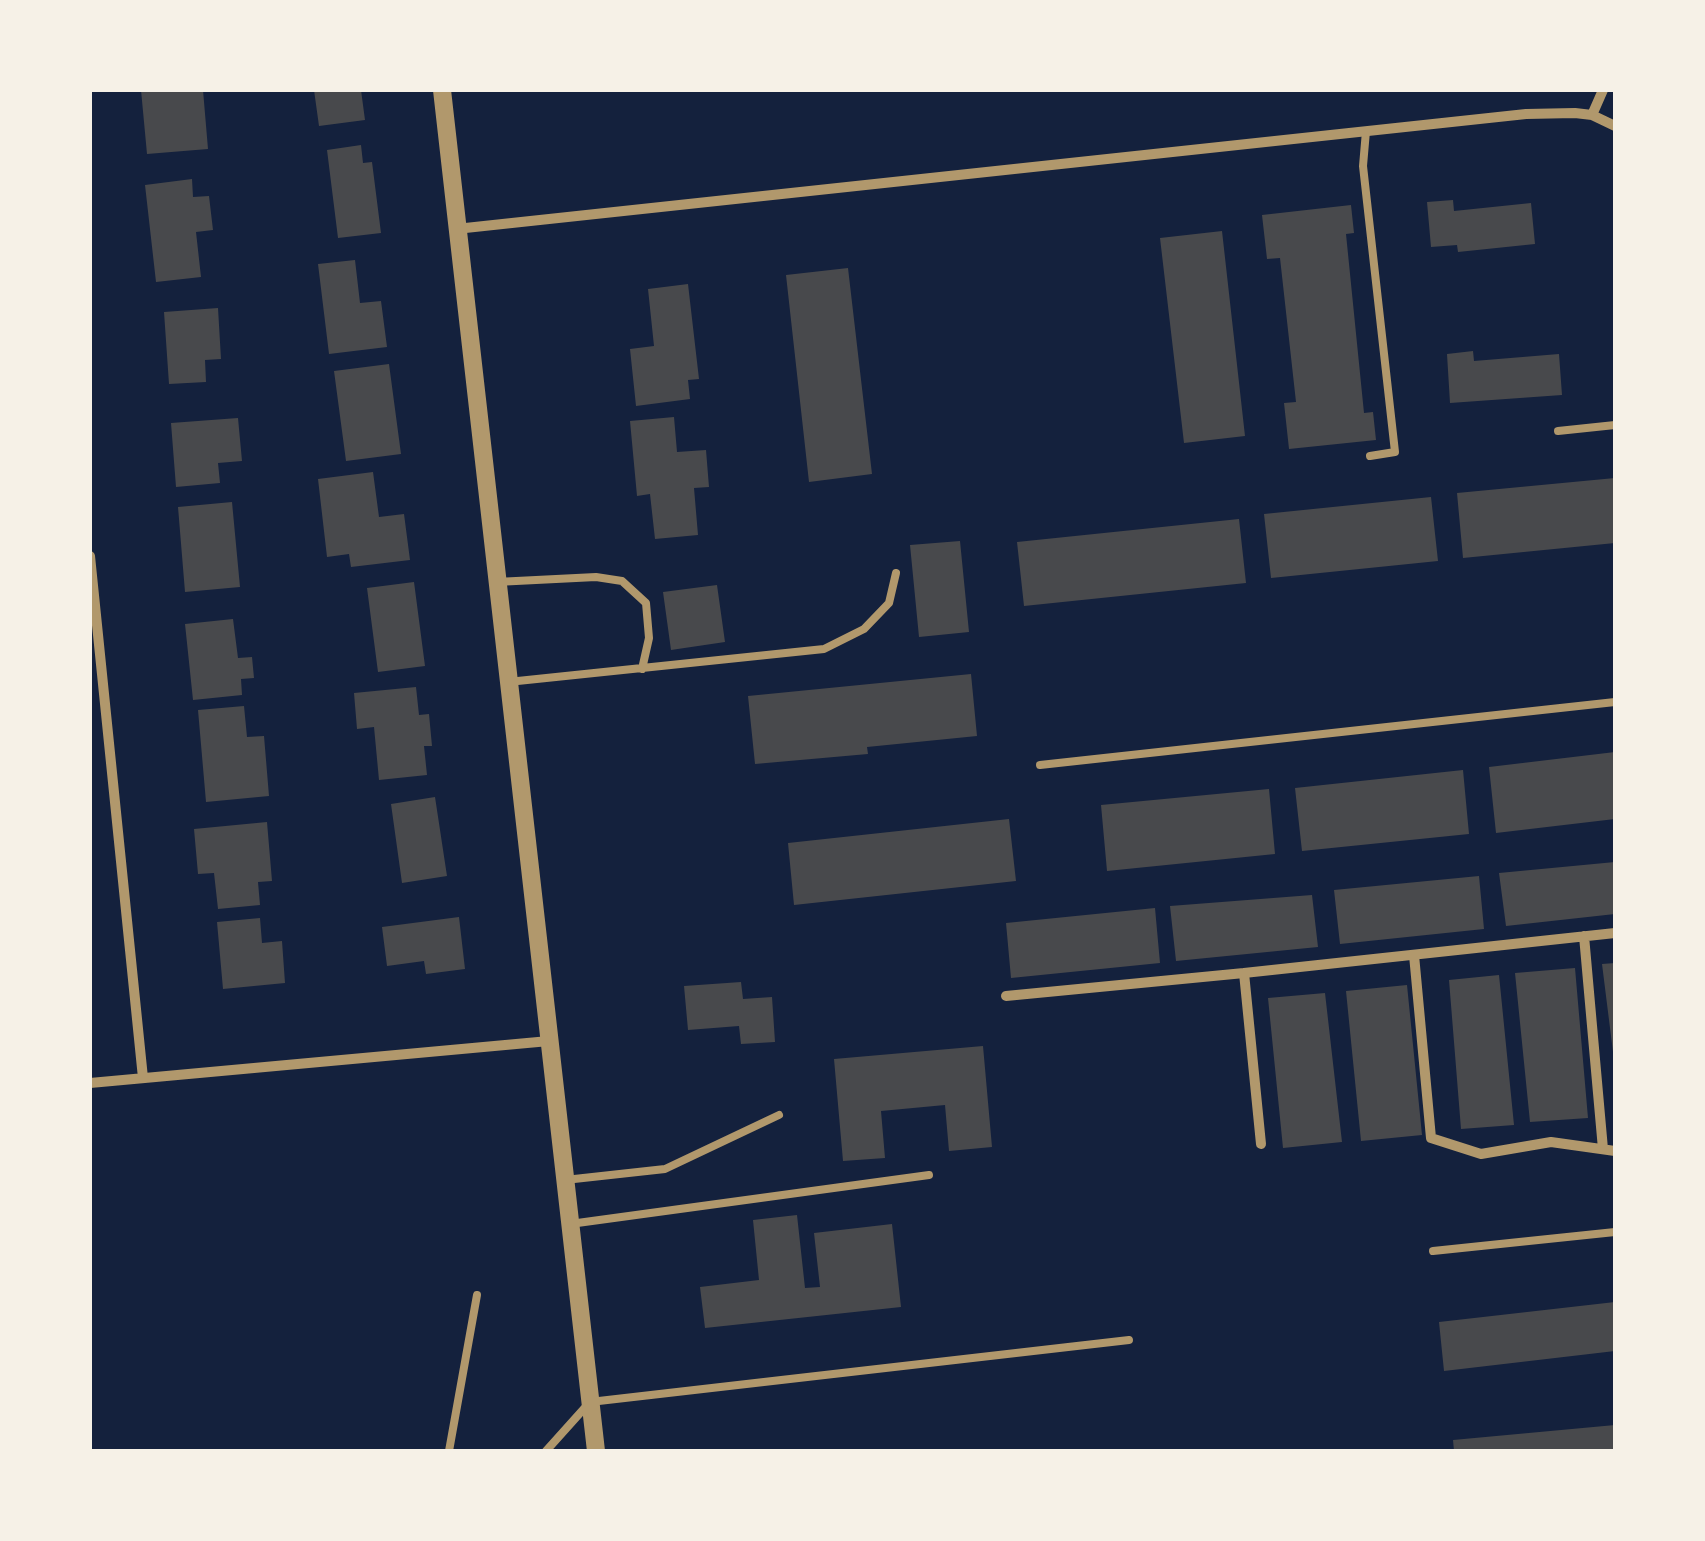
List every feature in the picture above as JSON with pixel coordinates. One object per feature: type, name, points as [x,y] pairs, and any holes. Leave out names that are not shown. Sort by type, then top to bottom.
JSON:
[{"type":"street","points":[[442,90],[596,1451]]},
{"type":"street","points":[[1592,115],[1603,90]]},
{"type":"street","points":[[456,229],[1526,114],[1575,112],[1615,126]]},
{"type":"street","points":[[90,556],[143,1078]]},
{"type":"street","points":[[1006,996],[1615,933]]},
{"type":"street","points":[[1414,955],[1431,1138],[1481,1154],[1550,1142],[1609,1150],[1584,936]]},
{"type":"street","points":[[1244,973],[1261,1144]]},
{"type":"street","points":[[90,1083],[549,1041]]},
{"type":"lane","points":[[1366,131],[1363,166],[1395,452],[1370,456]]},
{"type":"lane","points":[[1558,431],[1615,425]]},
{"type":"lane","points":[[508,682],[824,649],[864,629],[888,604],[896,573]]},
{"type":"lane","points":[[496,582],[596,577],[622,581],[646,604],[649,638],[642,669]]},
{"type":"lane","points":[[1040,765],[1615,702]]},
{"type":"lane","points":[[565,1180],[665,1169],[779,1115]]},
{"type":"lane","points":[[570,1224],[929,1174]]},
{"type":"lane","points":[[1433,1251],[1615,1232]]},
{"type":"lane","points":[[449,1451],[477,1295]]},
{"type":"lane","points":[[546,1451],[590,1402],[1129,1340]]},
{"type":"building","points":[[141,90],[203,90],[208,149],[147,154]]},
{"type":"building","points":[[314,90],[361,90],[365,120],[319,126]]},
{"type":"building","points":[[361,145],[363,163],[372,162],[381,233],[338,238],[327,150]]},
{"type":"building","points":[[192,179],[193,197],[209,196],[213,230],[196,232],[201,277],[156,282],[145,185]]},
{"type":"building","points":[[1453,200],[1454,211],[1531,203],[1535,244],[1458,252],[1457,245],[1431,247],[1427,202]]},
{"type":"building","points":[[1351,205],[1354,233],[1346,234],[1364,413],[1373,412],[1376,440],[1289,449],[1284,403],[1296,402],[1280,258],[1267,259],[1262,215]]},
{"type":"building","points":[[1222,231],[1245,436],[1184,443],[1160,238]]},
{"type":"building","points":[[355,260],[360,303],[381,301],[387,347],[329,354],[318,264]]},
{"type":"building","points":[[848,268],[872,474],[809,482],[786,275]]},
{"type":"building","points":[[688,284],[699,379],[688,380],[690,399],[636,406],[630,349],[654,346],[648,289]]},
{"type":"building","points":[[218,308],[221,359],[205,360],[206,382],[169,384],[164,312]]},
{"type":"building","points":[[1473,351],[1474,361],[1559,354],[1562,395],[1450,403],[1447,354]]},
{"type":"building","points":[[389,364],[401,454],[346,461],[334,371]]},
{"type":"building","points":[[674,417],[677,452],[706,450],[709,487],[694,488],[698,535],[655,539],[650,494],[637,496],[630,421]]},
{"type":"building","points":[[238,418],[242,461],[218,463],[220,483],[176,487],[171,423]]},
{"type":"building","points":[[373,472],[379,517],[404,514],[410,560],[351,567],[349,554],[327,557],[318,479]]},
{"type":"building","points":[[1615,478],[1615,543],[1463,558],[1457,493]]},
{"type":"building","points":[[1431,497],[1438,561],[1271,578],[1264,514]]},
{"type":"building","points":[[232,502],[240,587],[185,592],[178,507]]},
{"type":"building","points":[[1239,519],[1246,583],[1024,606],[1017,542]]},
{"type":"building","points":[[960,541],[969,632],[919,637],[910,545]]},
{"type":"building","points":[[414,582],[425,666],[378,672],[367,588]]},
{"type":"building","points":[[717,585],[725,642],[671,650],[663,592]]},
{"type":"building","points":[[233,619],[238,658],[252,657],[254,678],[241,679],[242,695],[193,700],[185,624]]},
{"type":"building","points":[[971,674],[977,736],[867,747],[868,754],[755,764],[748,696]]},
{"type":"building","points":[[416,687],[419,715],[429,714],[432,746],[424,746],[427,775],[379,780],[374,727],[357,729],[354,693]]},
{"type":"building","points":[[244,706],[247,737],[264,736],[269,796],[206,802],[198,710]]},
{"type":"building","points":[[1615,752],[1615,819],[1496,833],[1489,767]]},
{"type":"building","points":[[1463,770],[1469,834],[1302,851],[1295,788]]},
{"type":"building","points":[[1269,789],[1275,854],[1107,871],[1101,805]]},
{"type":"building","points":[[435,797],[447,876],[402,883],[391,804]]},
{"type":"building","points":[[1009,819],[1016,881],[794,905],[788,843]]},
{"type":"building","points":[[267,822],[272,881],[258,882],[260,905],[218,909],[214,873],[198,874],[194,829]]},
{"type":"building","points":[[1615,862],[1615,914],[1506,926],[1499,873]]},
{"type":"building","points":[[1479,876],[1484,929],[1340,944],[1334,890]]},
{"type":"building","points":[[1312,895],[1318,947],[1176,961],[1170,906]]},
{"type":"building","points":[[1155,908],[1160,963],[1011,978],[1006,923]]},
{"type":"building","points":[[459,917],[465,969],[426,974],[424,961],[387,966],[382,927]]},
{"type":"building","points":[[260,918],[262,943],[282,941],[285,983],[223,989],[217,922]]},
{"type":"building","points":[[1615,963],[1615,1051],[1613,1052],[1602,964]]},
{"type":"building","points":[[1575,968],[1588,1118],[1530,1122],[1515,973]]},
{"type":"building","points":[[1499,975],[1514,1125],[1461,1129],[1449,980]]},
{"type":"building","points":[[741,982],[743,999],[772,997],[775,1042],[741,1044],[739,1026],[688,1030],[684,986]]},
{"type":"building","points":[[1407,985],[1422,1135],[1361,1141],[1346,991]]},
{"type":"building","points":[[1325,993],[1342,1142],[1283,1148],[1268,998]]},
{"type":"building","points":[[983,1046],[992,1147],[949,1151],[945,1105],[881,1111],[885,1158],[843,1161],[834,1059]]},
{"type":"building","points":[[797,1215],[805,1288],[820,1287],[814,1233],[892,1224],[901,1307],[705,1328],[700,1287],[759,1280],[753,1220]]},
{"type":"building","points":[[1615,1302],[1615,1351],[1444,1371],[1439,1322]]},
{"type":"building","points":[[1615,1425],[1615,1451],[1454,1451],[1453,1440]]}]
